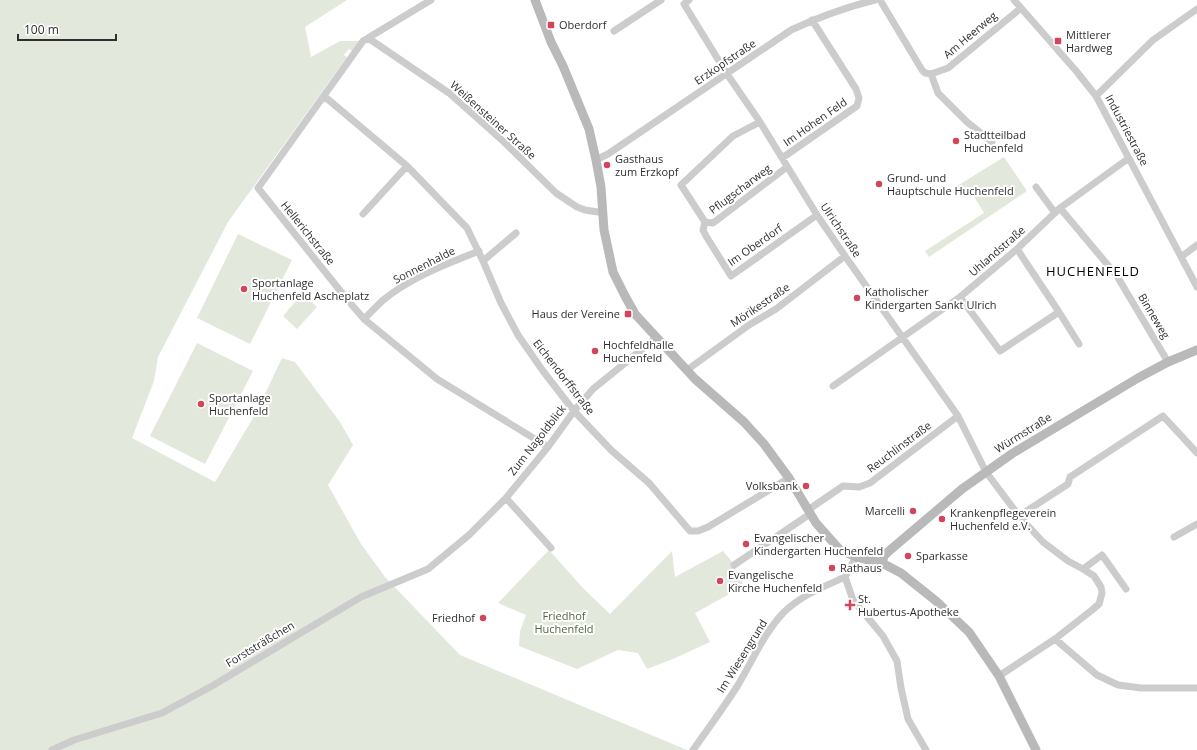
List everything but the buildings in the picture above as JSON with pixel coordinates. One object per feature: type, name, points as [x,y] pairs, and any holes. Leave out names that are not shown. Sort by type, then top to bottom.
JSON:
[{"type":"main road","points":[[535,0],[551,42],[563,66],[589,129],[596,160],[604,230],[614,272],[624,296],[635,314],[695,379],[744,422],[764,444],[789,478],[816,523],[840,550],[856,557],[882,563],[901,573],[936,601],[969,632],[999,676],[1036,750]]},
{"type":"main road","name":"Würmstraße","points":[[882,563],[884,556],[889,551],[952,497],[1019,449],[1128,383],[1168,362],[1197,350]]},
{"type":"street","name":"Hellerichstraße","points":[[431,0],[368,38],[359,47],[258,188],[364,319],[437,379],[548,447]]},
{"type":"street","points":[[614,31],[661,0]]},
{"type":"street","name":"Erzkopfstraße","points":[[596,160],[608,154],[791,30],[846,7],[876,0]]},
{"type":"street","points":[[880,0],[922,70],[925,73],[931,74],[938,93],[967,122],[992,142]]},
{"type":"street","name":"Industriestraße","points":[[1014,0],[1096,96],[1197,287]]},
{"type":"street","name":"Ulrichstraße","points":[[685,1],[727,74],[760,122],[817,215],[958,416],[986,472],[1019,516],[1043,542],[1068,561],[1094,576],[1101,587],[1102,593],[1099,604],[1055,638]]},
{"type":"street","name":"Am Heerweg","points":[[931,74],[948,68],[1021,8]]},
{"type":"street","points":[[1096,96],[1152,40],[1197,9]]},
{"type":"street","name":"Im Hohen Feld","points":[[782,158],[857,106],[859,98],[856,89],[812,20]]},
{"type":"street","name":"Weißensteiner Straße","points":[[368,38],[449,93],[504,142],[556,193],[585,210],[603,212]]},
{"type":"street","name":"Eichendorffstraße","points":[[324,96],[407,166],[437,195],[467,228],[479,251],[501,303],[518,335],[574,411],[611,450],[649,483],[690,531],[698,531],[708,527],[789,478]]},
{"type":"street","name":"Im Oberdorf","points":[[760,122],[733,136],[681,185],[705,222],[703,230],[706,236],[731,276],[817,215]]},
{"type":"street","name":"Uhlandstraße","points":[[833,386],[904,338],[960,297],[1017,250],[1058,210],[1129,158]]},
{"type":"street","points":[[363,214],[407,166]]},
{"type":"street","name":"Pflugscharweg","points":[[705,222],[713,223],[787,167]]},
{"type":"street","points":[[1036,187],[1058,210]]},
{"type":"street","name":"Binneweg","points":[[1058,210],[1117,276],[1168,362]]},
{"type":"street","points":[[483,260],[516,233]]},
{"type":"street","points":[[1181,257],[1197,244]]},
{"type":"street","points":[[1017,250],[1079,344]]},
{"type":"street","name":"Sonnenhalde","points":[[364,319],[383,301],[410,283],[442,266],[479,251]]},
{"type":"street","name":"Mörikestraße","points":[[687,370],[749,325],[776,309],[845,256]]},
{"type":"street","points":[[960,297],[1000,351],[1059,312]]},
{"type":"street","name":"Zum Nagoldblick","points":[[468,535],[506,498],[548,447],[574,411],[594,390],[656,338]]},
{"type":"street","name":"Reuchlinstraße","points":[[734,565],[843,486],[859,487],[870,483],[958,416]]},
{"type":"street","points":[[1019,516],[1068,484],[1070,476],[1163,416],[1197,453]]},
{"type":"street","points":[[506,498],[551,548]]},
{"type":"street","points":[[1174,536],[1197,524]]},
{"type":"street","name":"Forststräßchen","points":[[52,750],[74,740],[162,713],[212,686],[361,597],[428,569],[468,535]]},
{"type":"street","points":[[1084,569],[1102,556],[1126,589]]},
{"type":"street","points":[[856,557],[845,577],[853,600],[883,636],[897,661],[908,719],[926,750]]},
{"type":"street","name":"Im Wiesengrund","points":[[693,750],[739,684],[767,635],[785,612],[809,593],[845,577]]},
{"type":"street","points":[[999,676],[1055,638],[1097,675],[1118,685],[1141,688],[1197,688]]},
{"type":"green space","points":[[0,0],[347,0],[305,27],[311,57],[340,41],[359,41],[352,51],[349,49],[344,55],[347,57],[228,222],[158,357],[154,381],[132,438],[215,482],[256,413],[282,358],[295,362],[340,422],[353,445],[328,485],[361,544],[385,577],[460,655],[687,750],[0,750]]},
{"type":"green space","points":[[1004,157],[1027,191],[929,257],[925,251],[984,213],[968,187],[960,191],[957,186]]},
{"type":"green space","name":"Sportanlage Huchenfeld Ascheplatz","points":[[238,234],[292,260],[250,344],[197,318]]},
{"type":"green space","points":[[303,293],[317,307],[297,329],[283,316]]},
{"type":"green space","name":"Sportanlage Huchenfeld","points":[[197,343],[253,371],[205,464],[150,436]]},
{"type":"green space","name":"Friedhof Huchenfeld","points":[[549,550],[583,588],[610,614],[672,551],[675,577],[723,551],[733,563],[744,586],[695,613],[710,642],[647,669],[638,653],[618,650],[577,669],[519,646],[520,631],[526,615],[498,603]]},
{"type":"place","name":"Oberdorf","points":[[551,25]]},
{"type":"place","name":"Mittlerer Hardweg","points":[[1058,41]]},
{"type":"place","name":"Stadtteilbad Huchenfeld","points":[[956,141]]},
{"type":"place","name":"Gasthaus zum Erzkopf","points":[[607,165]]},
{"type":"place","name":"Grund- und Hauptschule Huchenfeld","points":[[879,184]]},
{"type":"place","name":"Sportanlage Huchenfeld Ascheplatz","points":[[244,289]]},
{"type":"place","name":"Katholischer Kindergarten Sankt Ulrich","points":[[857,298]]},
{"type":"place","name":"Haus der Vereine","points":[[628,314]]},
{"type":"place","name":"Hochfeldhalle Huchenfeld","points":[[595,351]]},
{"type":"place","name":"Sportanlage Huchenfeld","points":[[201,404]]},
{"type":"place","name":"Volksbank","points":[[806,486]]},
{"type":"place","name":"Marcelli","points":[[913,511]]},
{"type":"place","name":"Krankenpflegeverein Huchenfeld e.V.","points":[[942,519]]},
{"type":"place","name":"Evangelischer Kindergarten Huchenfeld","points":[[746,544]]},
{"type":"place","name":"Sparkasse","points":[[908,556]]},
{"type":"place","name":"Rathaus","points":[[832,568]]},
{"type":"place","name":"Evangelische Kirche Huchenfeld","points":[[720,581]]},
{"type":"place","name":"St. Hubertus-Apotheke","points":[[850,605]]},
{"type":"place","name":"Friedhof","points":[[483,618]]},
{"type":"district","name":"HUCHENFELD","points":[[1093,271]]}]
